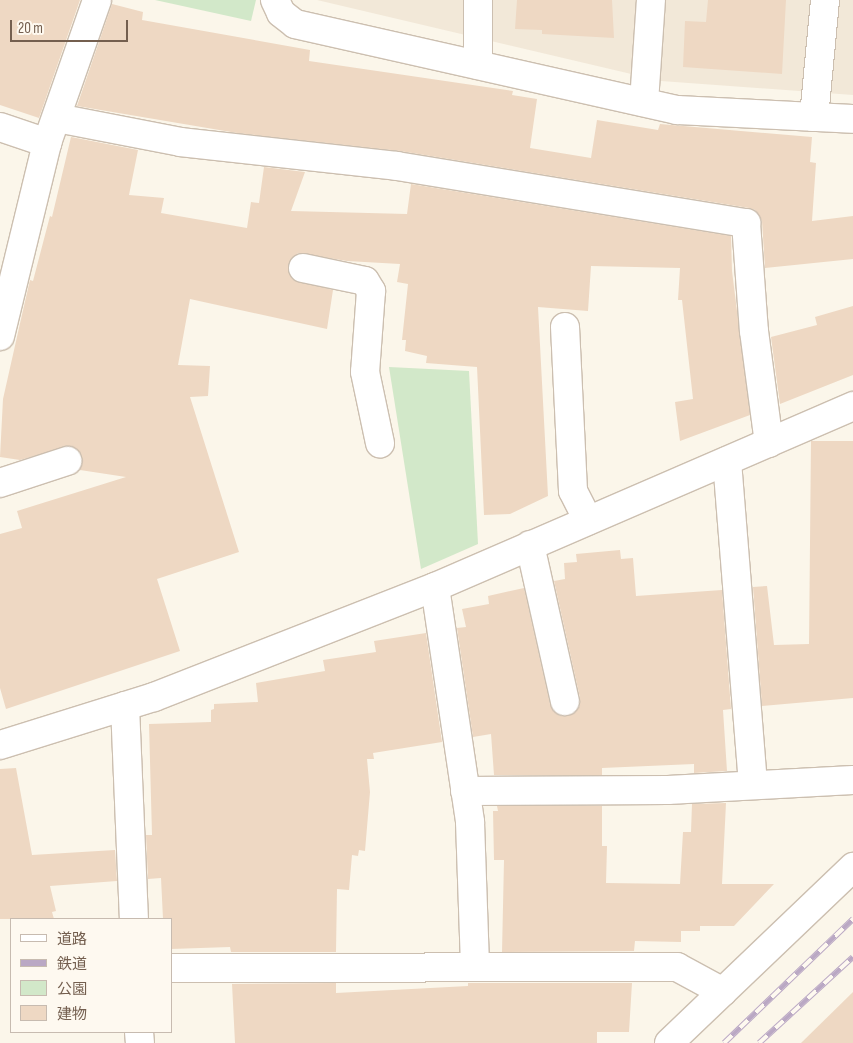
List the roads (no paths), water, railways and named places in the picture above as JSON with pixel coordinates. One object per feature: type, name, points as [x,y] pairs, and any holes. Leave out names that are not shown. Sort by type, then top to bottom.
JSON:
[{"type":"street","points":[[0,336],[52,131],[97,0]]},
{"type":"street","points":[[275,0],[281,14],[295,24],[677,110],[853,119]]},
{"type":"street","points":[[478,0],[478,64]]},
{"type":"street","points":[[644,102],[651,0]]},
{"type":"street","points":[[814,117],[825,0]]},
{"type":"street","points":[[0,127],[180,142],[397,166],[746,224],[754,331],[768,443]]},
{"type":"street","points":[[303,268],[365,281],[371,291],[365,372],[380,443]]},
{"type":"street","points":[[565,327],[573,491],[588,520]]},
{"type":"street","points":[[0,745],[125,706],[435,587],[853,406]]},
{"type":"street","points":[[727,461],[753,785]]},
{"type":"street","points":[[0,482],[67,462]]},
{"type":"street","points":[[530,545],[565,701]]},
{"type":"street","points":[[435,587],[470,822],[475,967]]},
{"type":"street","points":[[125,706],[134,918]]},
{"type":"street","points":[[465,791],[668,790],[853,780]]},
{"type":"street","points":[[669,1043],[853,867]]},
{"type":"street","points":[[172,968],[677,967],[723,992]]},
{"type":"railway","points":[[724,1043],[853,919]]},
{"type":"railway","points":[[759,1043],[853,957]]}]
